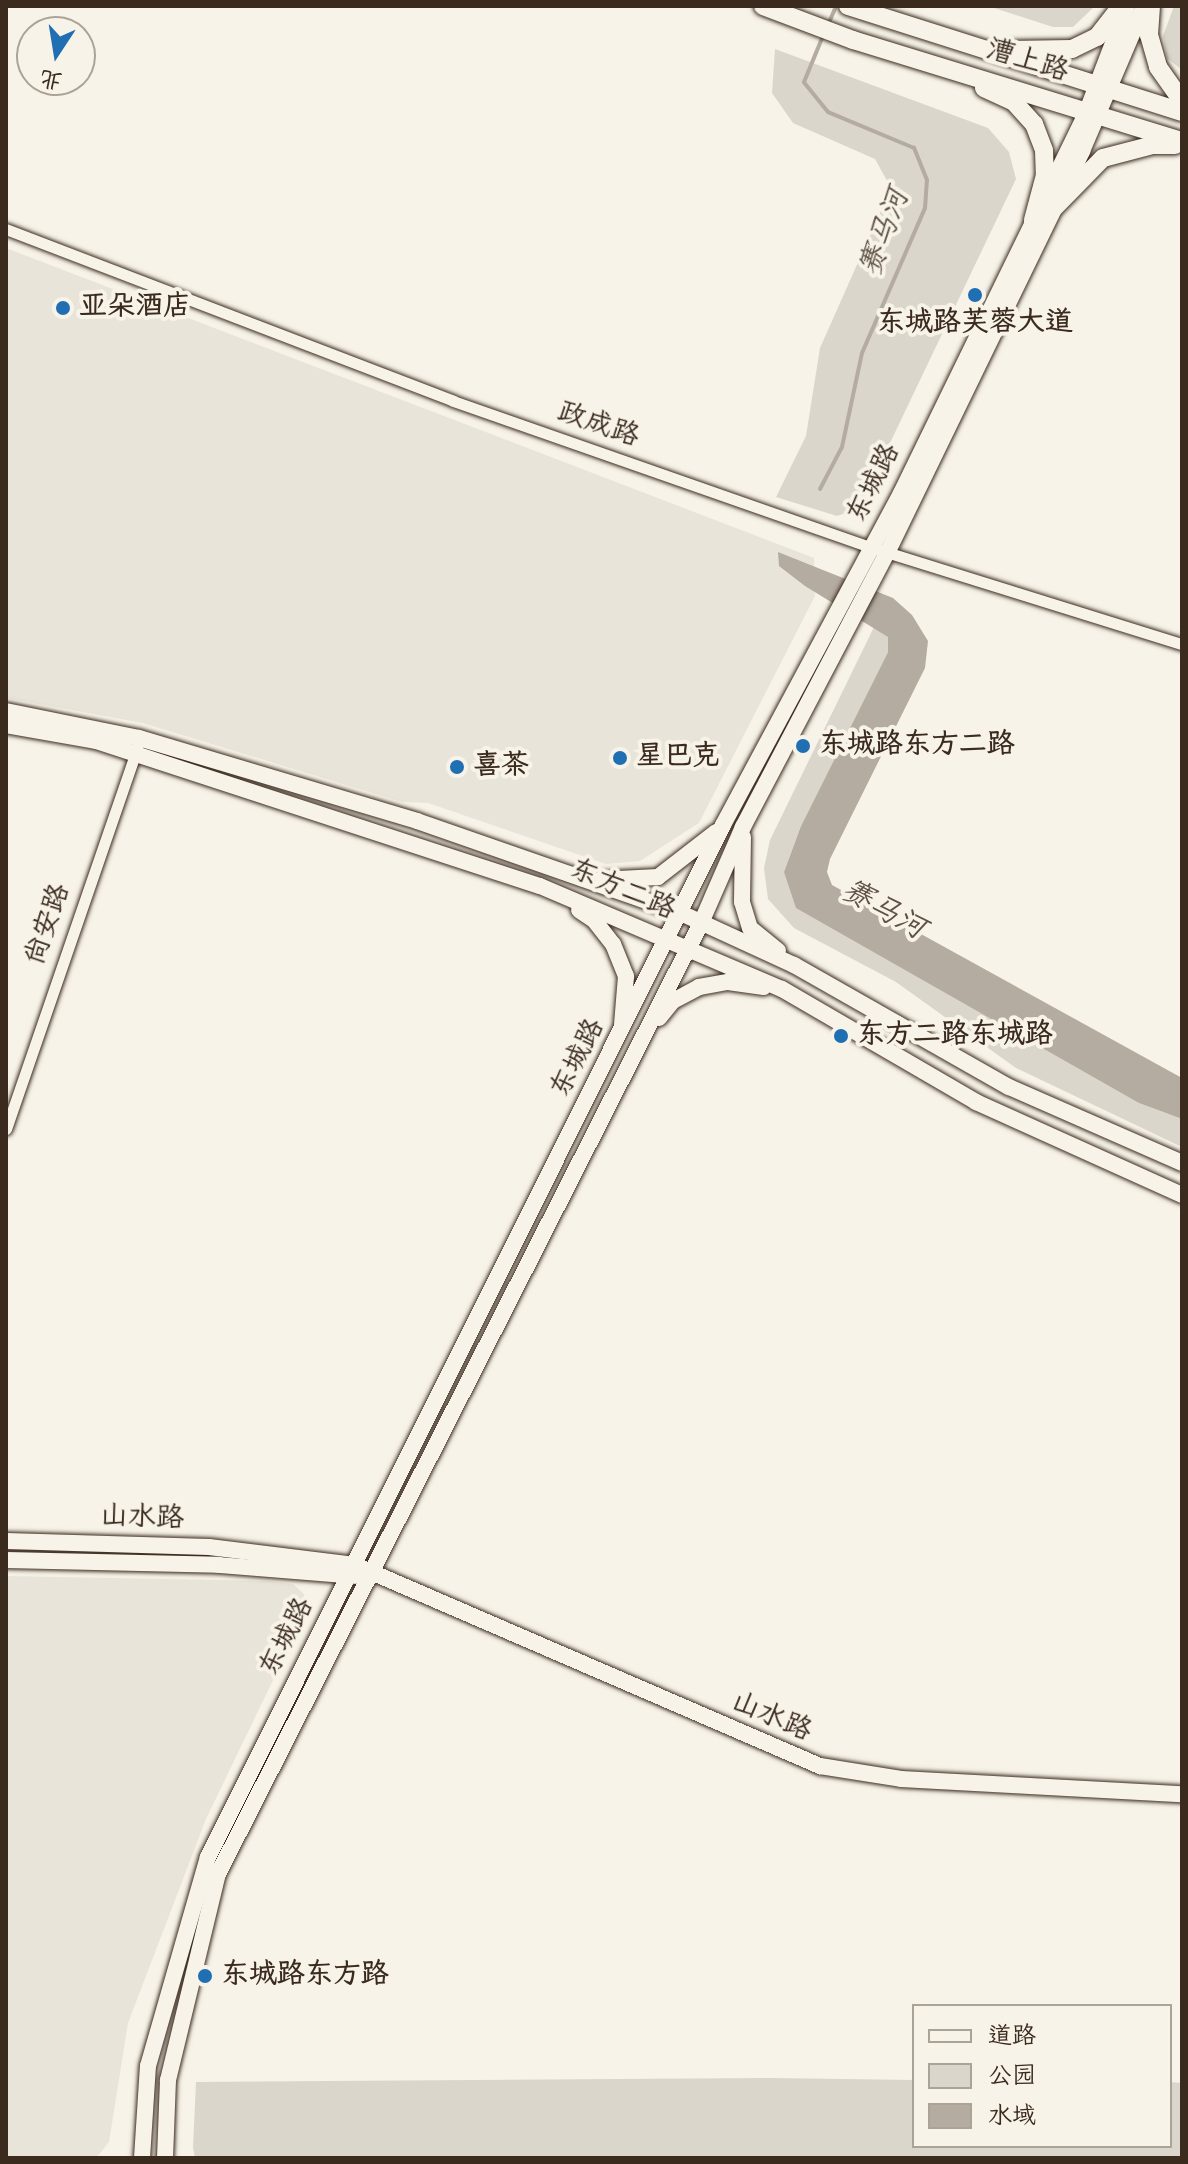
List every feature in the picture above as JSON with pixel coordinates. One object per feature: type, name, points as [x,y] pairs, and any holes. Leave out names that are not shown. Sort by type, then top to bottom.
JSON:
[{"type":"main road","name":"漕上路","points":[[763,6],[853,40],[924,59],[1182,143]]},
{"type":"main road","name":"漕上路","points":[[848,6],[1182,112]]},
{"type":"main road","points":[[985,48],[1042,53],[1072,49],[1097,37],[1121,6]]},
{"type":"main road","name":"东城路","points":[[1103,89],[1127,6]]},
{"type":"main road","name":"东城路","points":[[165,2158],[168,2080],[218,1874],[358,1572],[723,825],[881,550],[1053,209],[1103,89],[1144,6]]},
{"type":"main road","points":[[1151,6],[1149,35],[1158,67],[1182,101]]},
{"type":"main road","points":[[924,59],[1014,102],[1034,124],[1044,150],[1045,175],[1033,220]]},
{"type":"main road","name":"东城路","points":[[881,550],[1033,220],[1093,113]]},
{"type":"main road","points":[[1053,209],[1103,158],[1153,145],[1182,143]]},
{"type":"main road","name":"东城路","points":[[142,2158],[148,2066],[208,1857],[643,1037],[701,923],[743,827],[842,621]]},
{"type":"main road","name":"东方二路","points":[[6,711],[417,821],[573,878],[681,913],[794,965],[1009,1087],[1182,1163]]},
{"type":"main road","name":"东方二路","points":[[6,725],[137,746],[540,886],[782,989],[976,1102],[1182,1195]]},
{"type":"main road","points":[[573,878],[620,882],[658,877],[723,825]]},
{"type":"main road","points":[[743,827],[742,902],[750,928],[794,965]]},
{"type":"main road","points":[[540,886],[594,920],[613,944],[626,976],[621,1034]]},
{"type":"main road","points":[[643,1037],[673,1001],[699,987],[728,982],[782,989]]},
{"type":"main road","name":"山水路","points":[[6,1541],[209,1547],[358,1572],[402,1583],[820,1766],[901,1779],[1182,1794]]},
{"type":"main road","name":"山水路","points":[[6,1560],[358,1572]]},
{"type":"street","name":"政成路","points":[[6,229],[453,401],[881,550],[1182,644]]},
{"type":"street","name":"尚安路","points":[[6,1129],[137,746]]},
{"type":"shaded area","points":[[6,248],[814,558],[815,596],[699,823],[640,861],[606,864],[428,803],[402,802],[143,723],[6,698]]},
{"type":"shaded area","points":[[6,1576],[269,1581],[293,1584],[304,1594],[305,1614],[206,1819],[128,2023],[109,2142],[96,2158],[6,2158]]},
{"type":"green space","points":[[988,6],[1095,6],[1073,27],[1053,27]]},
{"type":"green space","points":[[1174,6],[1182,6],[1182,70],[1167,58],[1163,36]]},
{"type":"green space","points":[[775,49],[988,128],[1009,152],[1016,179],[859,508],[837,516],[776,497],[806,436],[820,348],[891,188],[875,159],[793,123],[772,93]]},
{"type":"green space","points":[[875,625],[888,636],[888,652],[801,826],[784,872],[1139,1103],[1182,1119],[1182,1147],[1016,1068],[896,982],[794,928],[768,899],[764,868],[770,840]]},
{"type":"green space","points":[[912,2080],[912,2148],[1172,2148],[1172,2082],[1182,2083],[1182,2158],[195,2158],[196,2082]]},
{"type":"water","points":[[778,552],[893,598],[912,615],[928,641],[925,668],[830,859],[827,872],[832,885],[1182,1078],[1182,1119],[1139,1103],[796,908],[784,872],[801,826],[888,652],[888,637],[805,586],[779,566]]},
{"type":"waterway","name":"赛马河","points":[[828,25],[836,6]]},
{"type":"waterway","name":"赛马河","points":[[820,489],[842,447],[862,353],[925,208],[927,180],[914,148],[828,112],[804,82],[823,36]]},
{"type":"place","name":"东城路芙蓉大道","points":[[975,295]]},
{"type":"place","name":"亚朵酒店","points":[[63,308]]},
{"type":"place","name":"东城路东方二路","points":[[803,746]]},
{"type":"place","name":"星巴克","points":[[620,758]]},
{"type":"place","name":"喜茶","points":[[457,767]]},
{"type":"place","name":"东方二路东城路","points":[[841,1036]]},
{"type":"place","name":"东城路东方路","points":[[205,1976]]}]
